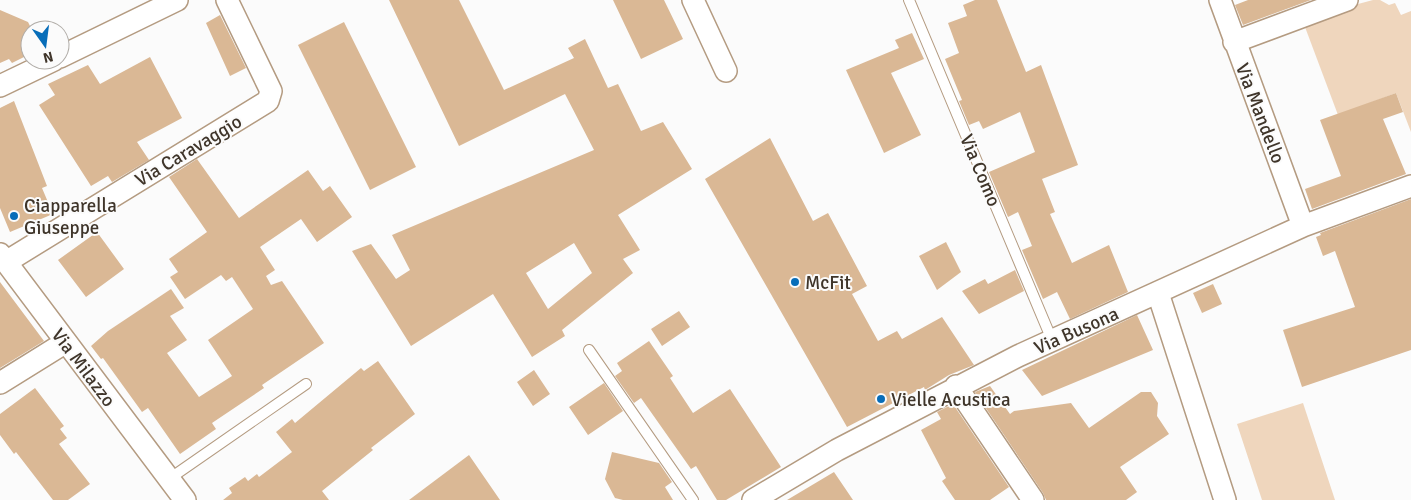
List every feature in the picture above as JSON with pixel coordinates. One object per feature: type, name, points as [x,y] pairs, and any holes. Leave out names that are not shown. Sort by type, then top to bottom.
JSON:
[{"type":"street","points":[[70,52],[177,0]]},
{"type":"street","name":"Via Caravaggio","points":[[3,258],[268,101],[272,91],[226,0]]},
{"type":"street","points":[[693,0],[726,71]]},
{"type":"street","name":"Via Mandello","points":[[1220,0],[1303,226]]},
{"type":"street","points":[[1234,42],[1347,0]]},
{"type":"street","points":[[0,86],[33,70]]},
{"type":"street","name":"Via Busona","points":[[753,500],[838,450],[956,386],[1052,340],[1303,226],[1411,186]]},
{"type":"street","name":"Via Milazzo","points":[[3,258],[185,500]]},
{"type":"street","points":[[1158,293],[1225,500]]},
{"type":"street","points":[[0,383],[66,342]]},
{"type":"street","points":[[956,386],[1033,500]]},
{"type":"lane","name":"Via Como","points":[[909,0],[1052,340]]},
{"type":"lane","points":[[589,350],[693,500]]},
{"type":"lane","points":[[169,479],[306,384]]},
{"type":"shaded area","points":[[1373,0],[1380,0],[1389,5],[1395,3],[1401,15],[1411,11],[1411,132],[1396,93],[1338,115],[1302,19]]},
{"type":"shaded area","points":[[1303,403],[1335,500],[1262,500],[1237,424]]},
{"type":"building","points":[[389,0],[459,0],[504,90],[574,58],[568,48],[585,39],[608,88],[618,84],[641,131],[663,122],[692,169],[618,215],[640,250],[623,259],[633,273],[562,330],[565,336],[532,357],[493,294],[411,346],[352,251],[371,244],[396,279],[410,270],[392,235],[594,150],[565,94],[459,146]],"holes":[[[574,243],[592,273],[548,309],[526,273]]]},
{"type":"building","points":[[613,0],[664,0],[683,39],[641,59]]},
{"type":"building","points":[[975,0],[997,0],[1026,72],[1041,65],[1078,165],[1042,179],[1055,212],[1050,214],[1072,263],[1109,245],[1128,292],[1070,319],[1057,292],[1043,299],[1022,250],[1032,246],[1018,212],[1008,217],[989,172],[1035,152],[1020,112],[983,129],[979,121],[969,125],[959,101],[962,100],[945,59],[959,53],[948,23],[967,16],[963,5]]},
{"type":"building","points":[[1248,0],[1311,0],[1243,25],[1235,5]]},
{"type":"building","points":[[0,10],[23,20],[20,20],[20,59],[12,63],[9,59],[0,63]]},
{"type":"building","points":[[220,15],[246,68],[230,76],[206,23]]},
{"type":"building","points":[[344,22],[416,167],[370,190],[298,45]]},
{"type":"building","points":[[912,33],[924,59],[891,73],[921,135],[884,153],[846,70],[899,48],[895,40]]},
{"type":"building","points":[[150,57],[182,118],[137,142],[149,160],[112,182],[108,176],[91,186],[39,105],[55,95],[48,84],[88,65],[100,84]]},
{"type":"building","points":[[1396,93],[1403,112],[1383,119],[1406,174],[1312,209],[1305,189],[1341,176],[1320,120]]},
{"type":"building","points":[[14,101],[47,186],[42,188],[53,214],[10,232],[0,208],[0,108]]},
{"type":"building","points":[[770,138],[813,221],[828,213],[867,286],[852,294],[878,341],[897,331],[902,339],[942,317],[974,365],[949,375],[925,390],[924,387],[847,427],[705,179]]},
{"type":"building","points":[[197,159],[239,218],[308,170],[323,191],[330,186],[352,217],[317,242],[301,219],[260,247],[275,270],[266,276],[271,285],[282,281],[324,343],[262,385],[264,388],[212,423],[216,429],[180,454],[148,408],[142,412],[103,358],[101,359],[91,346],[108,331],[171,289],[184,308],[170,316],[187,340],[167,353],[199,397],[232,376],[208,340],[253,309],[232,277],[226,281],[221,275],[185,299],[170,277],[178,272],[169,259],[207,232],[169,177]]},
{"type":"building","points":[[1411,199],[1411,350],[1302,387],[1283,330],[1355,307],[1335,251],[1323,256],[1316,237],[1321,235],[1320,233]]},
{"type":"building","points":[[97,232],[124,269],[86,297],[58,260]]},
{"type":"building","points":[[946,242],[961,272],[937,290],[919,256]]},
{"type":"building","points":[[1015,270],[1024,291],[979,314],[962,291],[985,279],[988,284]]},
{"type":"building","points":[[0,282],[44,341],[0,368]]},
{"type":"building","points":[[1213,284],[1222,304],[1202,313],[1193,293]]},
{"type":"building","points":[[679,311],[690,327],[662,346],[651,329]]},
{"type":"building","points":[[1137,315],[1153,350],[1042,396],[1022,370]]},
{"type":"building","points":[[649,341],[673,376],[670,378],[693,413],[730,389],[781,467],[726,500],[717,500],[696,466],[691,469],[641,398],[634,403],[615,376],[622,371],[617,363]]},
{"type":"building","points":[[378,361],[415,414],[371,448],[373,450],[322,491],[329,500],[223,500],[232,493],[229,488],[245,477],[248,481],[257,474],[259,477],[292,452],[276,432],[292,419],[295,423],[361,368],[364,371]]},
{"type":"building","points":[[534,370],[550,394],[533,406],[517,382]]},
{"type":"building","points":[[604,383],[623,411],[588,435],[569,407]]},
{"type":"building","points":[[990,386],[1010,414],[1014,411],[1071,403],[1089,428],[1141,392],[1151,392],[1158,403],[1157,416],[1169,434],[1120,467],[1137,492],[1126,500],[1046,500],[975,392]]},
{"type":"building","points":[[35,388],[64,426],[60,429],[67,438],[59,444],[90,484],[68,500],[53,500],[16,452],[14,454],[0,435],[0,414]]},
{"type":"building","points":[[953,404],[1009,487],[990,500],[955,500],[942,481],[946,478],[921,430],[941,419],[937,412]]},
{"type":"building","points":[[612,452],[659,463],[672,482],[665,487],[673,500],[623,500],[615,498],[605,479]]},
{"type":"building","points":[[469,455],[500,500],[409,500]]},
{"type":"building","points":[[834,472],[853,500],[787,500]]},
{"type":"place","name":"Ciapparella Giuseppe","points":[[14,216]]},
{"type":"place","name":"McFit","points":[[795,282]]},
{"type":"place","name":"Vielle Acustica","points":[[881,399]]}]
